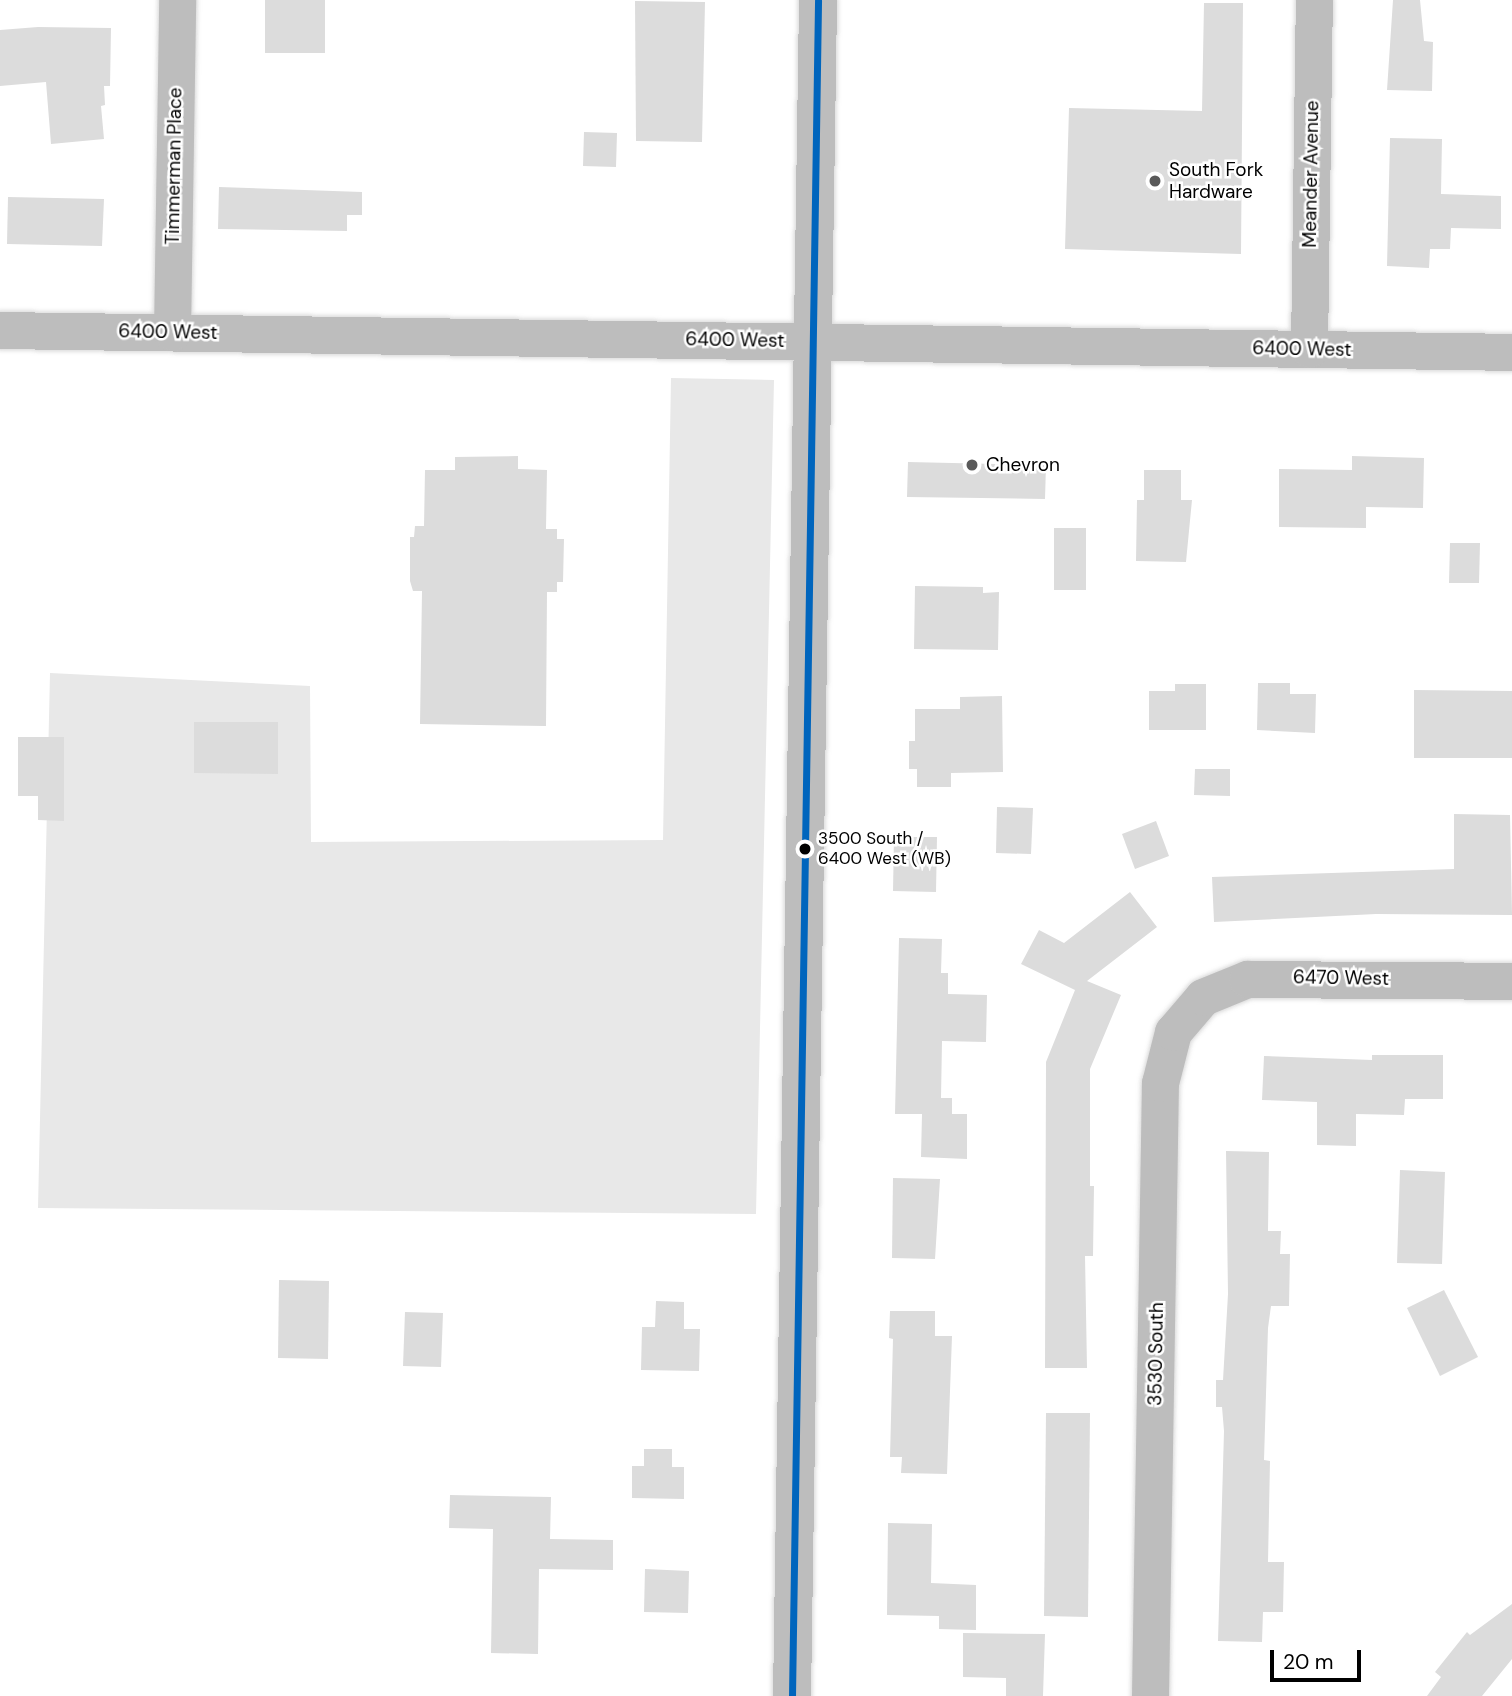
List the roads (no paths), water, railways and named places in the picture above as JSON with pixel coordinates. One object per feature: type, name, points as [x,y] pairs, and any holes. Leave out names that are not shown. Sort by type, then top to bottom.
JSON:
[{"type":"main road","points":[[792,1696],[818,0]]},
{"type":"street","name":"Timmerman Place","points":[[172,332],[177,0]]},
{"type":"street","name":"Meander Avenue","points":[[1309,349],[1314,0]]},
{"type":"street","name":"6400 West","points":[[0,330],[1512,352]]},
{"type":"street","name":"6470 West","points":[[1183,1017],[1203,997],[1247,979],[1512,981]]},
{"type":"street","name":"3530 South","points":[[1150,1696],[1160,1083],[1166,1049],[1183,1017]]},
{"type":"place","name":"South Fork Hardware","points":[[1155,181]]},
{"type":"place","name":"Chevron","points":[[972,465]]},
{"type":"place","name":"3500 South / 6400 West (WB)","points":[[805,849]]}]
